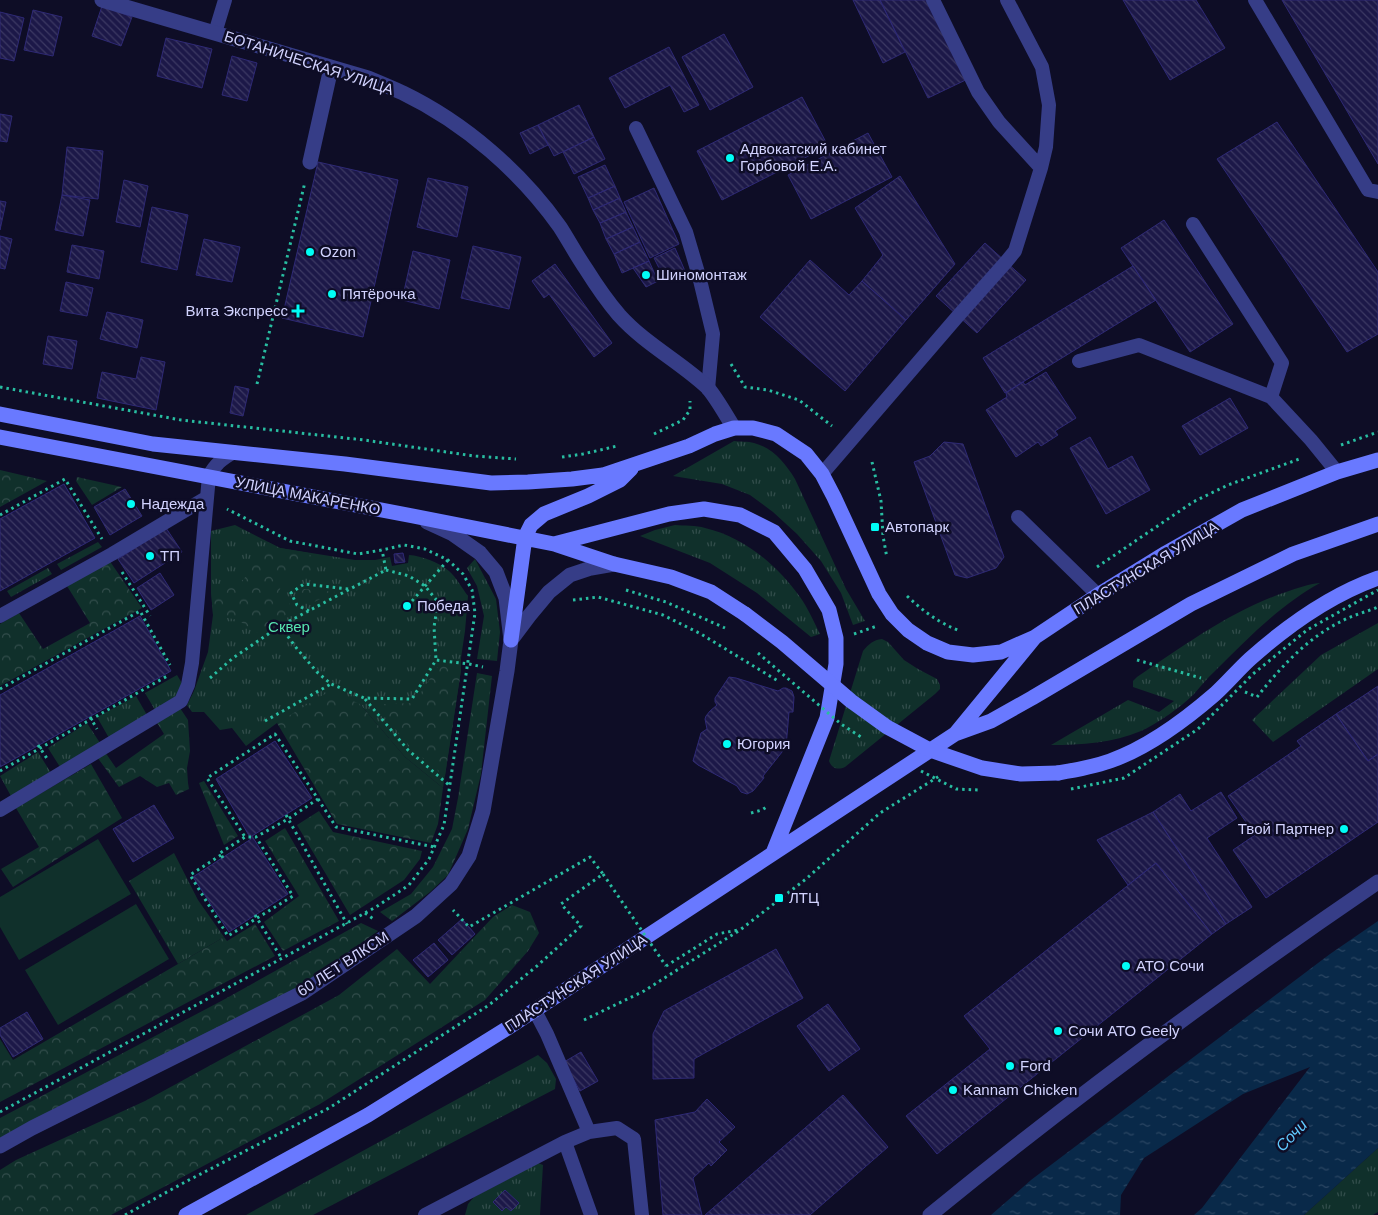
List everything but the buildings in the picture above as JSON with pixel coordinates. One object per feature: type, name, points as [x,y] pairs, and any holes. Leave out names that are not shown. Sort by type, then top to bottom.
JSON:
[{"type":"street","name":"БОТАНИЧЕСКАЯ УЛИЦА","points":[[102,0],[140,5],[215,33],[368,78],[404,93],[467,132],[492,153],[539,200],[560,228],[603,295],[620,316],[638,335],[708,389],[734,428]]},
{"type":"street","points":[[310,162],[331,68]]},
{"type":"street","name":"УЛИЦА МАКАРЕНКО","points":[[0,414],[153,444],[358,466],[491,483],[572,479],[603,475],[689,446],[734,428]]},
{"type":"street","points":[[734,428],[753,428],[776,434],[806,454],[822,474],[834,497],[879,594],[892,614],[908,630],[927,643],[948,652],[974,655],[1001,652],[1035,637]]},
{"type":"street","name":"УЛИЦА МАКАРЕНКО","points":[[0,437],[525,537],[554,544],[614,564],[671,577],[712,592],[745,614],[782,642],[851,701],[888,727],[930,750],[982,768],[1021,774],[1087,768],[1111,761],[1138,748],[1183,720],[1285,629],[1315,609],[1346,592],[1378,578]]},
{"type":"street","name":"ПЛАСТУНСКАЯ УЛИЦА","points":[[955,734],[1035,637],[1098,595],[1166,553],[1242,510],[1336,472],[1378,460]]},
{"type":"street","points":[[512,640],[525,537],[531,524],[544,514],[588,496],[620,480],[636,465]]},
{"type":"street","points":[[554,544],[668,514],[704,509],[740,515],[774,532],[805,569],[829,610],[836,638],[836,664],[827,718],[773,853]]},
{"type":"street","points":[[414,516],[453,534],[480,553],[496,572],[506,598],[512,640]]},
{"type":"street","name":"ПЛАСТУНСКАЯ УЛИЦА","points":[[186,1215],[368,1115],[535,1011],[955,734],[991,721],[1191,604],[1293,554],[1378,524]]},
{"type":"street","points":[[512,640],[549,592],[570,575],[591,568],[614,564]]},
{"type":"street","name":"60 ЛЕТ ВЛКСМ","points":[[0,1146],[32,1128],[302,993],[416,916],[451,884],[469,856],[483,811],[512,640]]},
{"type":"street","points":[[930,1215],[1006,1153],[1115,1069],[1378,882]]},
{"type":"lane","points":[[215,33],[225,0]]},
{"type":"lane","points":[[933,0],[978,92],[999,122],[1041,168]]},
{"type":"lane","points":[[822,474],[1015,250],[1046,147],[1049,105],[1042,67],[1007,0]]},
{"type":"lane","points":[[1255,0],[1368,190],[1378,192]]},
{"type":"lane","points":[[636,128],[686,232],[699,276],[713,334],[708,389]]},
{"type":"lane","points":[[1193,224],[1282,363],[1271,397]]},
{"type":"lane","points":[[1079,361],[1139,345],[1271,397],[1311,440],[1336,472]]},
{"type":"lane","points":[[0,810],[181,701],[188,685],[192,663],[209,476],[221,459],[234,452]]},
{"type":"lane","points":[[0,616],[112,554],[206,498]]},
{"type":"lane","points":[[1018,517],[1098,595]]},
{"type":"lane","points":[[535,1011],[547,1034],[589,1132]]},
{"type":"lane","points":[[425,1215],[565,1142],[589,1132],[617,1128],[634,1139],[642,1215]]},
{"type":"lane","points":[[565,1142],[591,1215]]},
{"type":"path","points":[[257,384],[310,162]]},
{"type":"path","points":[[730,363],[745,387],[768,390],[799,400],[832,426]]},
{"type":"path","points":[[0,387],[181,420],[364,440],[474,456],[518,460]]},
{"type":"path","points":[[648,436],[683,420],[690,410],[690,398]]},
{"type":"path","points":[[1096,568],[1193,502],[1228,485],[1378,432]]},
{"type":"path","points":[[555,457],[583,454],[620,445]]},
{"type":"path","points":[[872,462],[881,501],[883,536],[887,559]]},
{"type":"path","points":[[0,515],[65,479],[103,542]]},
{"type":"path","points":[[0,1112],[376,907],[408,885],[429,859],[444,825],[469,664],[475,613],[472,590],[463,574],[448,560],[425,549],[404,545],[382,550],[386,570]]},
{"type":"path","points":[[112,554],[150,616]]},
{"type":"path","points":[[412,601],[448,560]]},
{"type":"path","points":[[209,678],[232,658],[280,626],[386,570],[409,576],[425,586],[438,602],[434,627],[436,660],[412,699],[364,698],[332,684],[317,672],[280,626]]},
{"type":"path","points":[[309,610],[297,605],[291,593],[304,584],[349,589]]},
{"type":"path","points":[[622,589],[666,602],[726,629]]},
{"type":"path","points":[[1070,789],[1124,778],[1198,729],[1253,674],[1306,630],[1378,590]]},
{"type":"path","points":[[905,593],[923,611],[961,632]]},
{"type":"path","points":[[571,600],[598,597],[663,615],[701,634],[778,681]]},
{"type":"path","points":[[1257,697],[1280,669],[1312,640],[1342,621],[1378,607]]},
{"type":"path","points":[[0,689],[140,611],[174,672],[0,771]]},
{"type":"path","points":[[854,634],[880,624]]},
{"type":"path","points":[[1136,659],[1207,680]]},
{"type":"path","points":[[436,660],[483,667]]},
{"type":"path","points":[[265,721],[332,684]]},
{"type":"path","points":[[364,698],[408,750],[450,786]]},
{"type":"path","points":[[245,837],[207,778],[275,734],[336,827],[434,847]]},
{"type":"path","points":[[916,768],[956,789],[985,790]]},
{"type":"path","points":[[584,1020],[644,991],[740,930],[806,879],[880,813],[946,771]]},
{"type":"path","points":[[256,837],[293,896],[256,917],[228,936],[190,875],[222,856],[220,853],[245,837],[256,837],[318,799]]},
{"type":"path","points":[[286,814],[347,924]]},
{"type":"path","points":[[449,906],[469,927],[590,856],[666,966],[717,934],[740,930]]},
{"type":"path","points":[[125,1215],[329,1108],[488,1006],[537,966],[581,926],[562,904],[603,874]]},
{"type":"path","points":[[256,917],[282,959]]},
{"type":"green space","points":[[734,441],[752,442],[761,445],[773,452],[787,467],[795,479],[846,589],[865,621],[853,625],[841,593],[821,561],[797,534],[773,512],[750,495],[722,484],[673,476]]},
{"type":"green space","points":[[0,470],[47,481],[0,507]]},
{"type":"green space","points":[[77,477],[122,487],[92,505],[76,481]]},
{"type":"green space","name":"Сквер","points":[[235,525],[280,548],[355,560],[375,560],[390,557],[392,566],[408,563],[409,555],[435,562],[454,576],[468,596],[461,670],[443,788],[405,757],[360,704],[277,723],[246,746],[232,728],[220,730],[204,712],[192,712],[187,705],[208,652],[213,615],[211,531]]},
{"type":"green space","points":[[675,525],[698,526],[719,532],[746,545],[759,554],[791,585],[808,610],[820,634],[811,637],[757,593],[710,563],[640,536]]},
{"type":"green space","points":[[98,542],[102,547],[61,570],[57,564]]},
{"type":"green space","points":[[268,542],[280,548],[309,553],[315,578],[284,573],[278,597],[287,600],[294,610],[257,633],[238,620],[213,615],[211,591],[240,585]]},
{"type":"green space","points":[[475,559],[496,599],[500,632],[497,661],[477,659],[484,616],[477,586],[467,568]]},
{"type":"green space","points":[[109,560],[142,608],[0,686],[0,624],[19,613],[43,649],[90,623],[67,586]]},
{"type":"green space","points":[[48,568],[52,574],[11,597],[7,591]]},
{"type":"green space","points":[[1320,583],[1264,623],[1209,676],[1189,699],[1155,724],[1130,735],[1108,741],[1051,745],[1128,700],[1159,712],[1174,701],[1133,687],[1133,681],[1137,677],[1209,629],[1247,608],[1286,592]]},
{"type":"green space","points":[[304,589],[335,592],[310,604],[302,602],[297,595]]},
{"type":"green space","points":[[1378,623],[1378,669],[1273,742],[1252,720],[1321,655]]},
{"type":"green space","points":[[882,639],[888,642],[904,660],[937,679],[940,689],[845,767],[836,768],[829,761],[863,651],[871,643]]},
{"type":"green space","points":[[439,665],[461,670],[445,776],[412,749],[383,714],[384,704],[414,703]]},
{"type":"green space","points":[[477,673],[492,676],[481,774],[468,829],[448,875],[430,892],[392,921],[380,912],[411,894],[433,867],[452,829]]},
{"type":"green space","points":[[177,675],[183,685],[177,698],[155,710],[145,693]]},
{"type":"green space","points":[[330,691],[360,704],[405,757],[443,788],[438,824],[431,843],[337,824],[277,723]]},
{"type":"green space","points":[[136,696],[147,715],[109,738],[97,717]]},
{"type":"green space","points":[[180,708],[188,720],[190,751],[187,768],[189,789],[176,795],[169,783],[157,787],[140,776],[119,787],[97,757],[105,752],[116,768],[164,734],[156,721]]},
{"type":"green space","points":[[87,723],[100,743],[60,767],[48,748]]},
{"type":"green space","points":[[38,752],[51,773],[12,798],[0,776]]},
{"type":"green space","points":[[91,764],[122,818],[13,887],[1,869],[39,847],[16,808]]},
{"type":"green space","points":[[204,781],[238,836],[224,845],[199,783]]},
{"type":"green space","points":[[319,811],[333,832],[422,851],[420,859],[404,880],[350,915],[297,825]]},
{"type":"green space","points":[[285,828],[339,921],[283,951],[264,922],[299,896],[265,841]]},
{"type":"green space","points":[[98,839],[131,894],[19,960],[0,927],[0,897]]},
{"type":"green space","points":[[174,853],[198,900],[224,937],[178,964],[129,881]]},
{"type":"green space","points":[[136,904],[169,959],[58,1025],[25,970]]},
{"type":"green space","points":[[512,905],[530,912],[539,933],[528,951],[485,1000],[320,1104],[111,1215],[0,1215],[0,1170],[16,1160],[145,1101],[339,995],[397,949],[430,984],[493,917]]},
{"type":"green space","points":[[361,923],[378,931],[302,986],[0,1142],[0,1118],[225,999]]},
{"type":"green space","points":[[255,924],[275,956],[0,1102],[0,1039],[13,1060],[224,937],[227,941]]},
{"type":"green space","points":[[538,1055],[547,1063],[556,1079],[555,1089],[313,1215],[246,1215]]},
{"type":"green space","points":[[1378,1148],[1378,1212],[1373,1215],[1304,1215]]},
{"type":"green space","points":[[538,1163],[543,1165],[540,1215],[465,1215],[468,1204],[474,1197]]},
{"type":"water","name":"Сочи","points":[[1378,921],[1378,1148],[1304,1215],[1194,1215],[1202,1208],[1310,1067],[1243,1094],[1144,1158],[1121,1195],[1120,1215],[991,1215],[1031,1180],[1330,954]]},
{"type":"place","name":"Адвокатский кабинет Горбовой Е.А.","points":[[730,158]]},
{"type":"place","name":"Ozon","points":[[310,252]]},
{"type":"place","name":"Шиномонтаж","points":[[646,275]]},
{"type":"place","name":"Пятёрочка","points":[[332,294]]},
{"type":"place","name":"Вита Экспресс","points":[[298,311]]},
{"type":"place","name":"Надежда","points":[[131,504]]},
{"type":"place","name":"Автопарк","points":[[875,527]]},
{"type":"place","name":"ТП","points":[[150,556]]},
{"type":"place","name":"Победа","points":[[407,606]]},
{"type":"place","name":"Югория","points":[[727,744]]},
{"type":"place","name":"Твой Партнер","points":[[1344,829]]},
{"type":"place","name":"ЛТЦ","points":[[779,898]]},
{"type":"place","name":"АТО Сочи","points":[[1126,966]]},
{"type":"place","name":"Сочи АТО Geely","points":[[1058,1031]]},
{"type":"place","name":"Ford","points":[[1010,1066]]},
{"type":"place","name":"Kannam Chicken","points":[[953,1090]]}]
